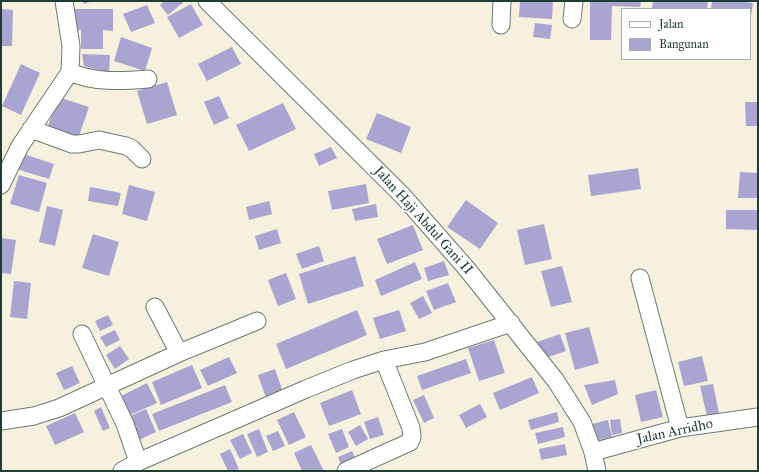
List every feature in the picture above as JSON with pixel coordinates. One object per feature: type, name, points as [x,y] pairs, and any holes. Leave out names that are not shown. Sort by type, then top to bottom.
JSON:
[{"type":"street","points":[[1,185],[20,146],[70,72],[71,46],[64,1]]},
{"type":"street","name":"Jalan Haji Abdul Gani II","points":[[207,1],[403,196],[467,269],[560,387],[582,422],[593,452],[597,471]]},
{"type":"street","points":[[501,25],[502,1]]},
{"type":"street","points":[[572,19],[574,1]]},
{"type":"street","points":[[70,72],[78,76],[97,80],[122,81],[148,79]]},
{"type":"street","points":[[31,129],[72,144],[99,140],[126,146],[131,148],[142,159]]},
{"type":"street","points":[[640,278],[680,428]]},
{"type":"street","points":[[155,307],[179,353]]},
{"type":"street","points":[[1,421],[34,416],[59,408],[108,387],[179,353],[256,321]]},
{"type":"street","points":[[122,471],[138,462],[353,370],[384,360],[425,352],[511,324]]},
{"type":"street","points":[[82,334],[125,424],[138,462]]},
{"type":"street","points":[[350,470],[410,442],[412,437],[411,428],[384,360]]},
{"type":"street","name":"Jalan Arridho","points":[[593,452],[680,428],[758,417]]},
{"type":"building","points":[[83,1],[93,1],[84,4]]},
{"type":"building","points":[[164,1],[185,1],[168,15],[160,5]]},
{"type":"building","points":[[520,1],[553,1],[552,19],[519,17]]},
{"type":"building","points":[[590,1],[641,1],[640,7],[612,6],[611,40],[590,40]]},
{"type":"building","points":[[653,1],[708,1],[707,8],[652,8]]},
{"type":"building","points":[[712,1],[738,1],[753,3],[751,16],[751,8],[711,8]]},
{"type":"building","points":[[191,4],[203,25],[179,38],[167,17]]},
{"type":"building","points":[[147,5],[155,23],[131,32],[123,14]]},
{"type":"building","points":[[1,9],[13,10],[12,46],[1,46]]},
{"type":"building","points":[[75,9],[113,9],[113,31],[103,30],[103,49],[81,49],[81,30],[75,30]]},
{"type":"building","points":[[535,23],[552,25],[550,39],[533,37]]},
{"type":"building","points":[[121,37],[152,48],[145,71],[114,61]]},
{"type":"building","points":[[232,47],[241,64],[207,81],[198,64]]},
{"type":"building","points":[[82,54],[110,55],[109,73],[84,66]]},
{"type":"building","points":[[21,64],[40,73],[21,115],[2,106]]},
{"type":"building","points":[[167,82],[177,115],[147,124],[137,91]]},
{"type":"building","points":[[219,96],[229,118],[214,125],[204,102]]},
{"type":"building","points":[[58,97],[89,107],[77,142],[46,132]]},
{"type":"building","points":[[745,102],[758,102],[758,126],[746,126]]},
{"type":"building","points":[[283,103],[296,129],[249,151],[236,125]]},
{"type":"building","points":[[377,113],[411,127],[401,153],[366,139]]},
{"type":"building","points":[[331,147],[337,158],[319,166],[314,154]]},
{"type":"building","points":[[18,152],[54,164],[49,179],[13,168]]},
{"type":"building","points":[[638,168],[641,189],[591,196],[588,175]]},
{"type":"building","points":[[740,172],[758,173],[758,198],[738,198]]},
{"type":"building","points":[[19,175],[47,183],[39,212],[10,204]]},
{"type":"building","points":[[366,184],[369,203],[332,210],[328,191]]},
{"type":"building","points":[[129,185],[155,192],[147,221],[122,214]]},
{"type":"building","points":[[90,187],[121,193],[118,206],[88,201]]},
{"type":"building","points":[[466,200],[498,223],[480,249],[447,227]]},
{"type":"building","points":[[269,201],[272,214],[249,220],[246,207]]},
{"type":"building","points":[[376,204],[378,217],[355,221],[352,209]]},
{"type":"building","points":[[47,206],[63,210],[55,246],[39,242]]},
{"type":"building","points":[[726,210],[758,210],[758,230],[726,229]]},
{"type":"building","points":[[544,224],[552,259],[525,265],[517,230]]},
{"type":"building","points":[[413,225],[423,250],[387,264],[377,239]]},
{"type":"building","points":[[277,229],[281,243],[259,250],[255,236]]},
{"type":"building","points":[[93,234],[119,242],[109,276],[82,268]]},
{"type":"building","points":[[1,238],[16,240],[11,274],[1,273]]},
{"type":"building","points":[[319,246],[324,261],[302,269],[296,254]]},
{"type":"building","points":[[355,256],[364,286],[308,304],[299,274]]},
{"type":"building","points":[[444,261],[449,275],[428,281],[424,268]]},
{"type":"building","points":[[415,262],[422,279],[381,296],[375,280]]},
{"type":"building","points":[[562,266],[572,302],[551,307],[541,271]]},
{"type":"building","points":[[286,273],[296,299],[278,306],[268,280]]},
{"type":"building","points":[[14,281],[31,283],[27,319],[10,317]]},
{"type":"building","points":[[448,283],[456,302],[434,310],[426,291]]},
{"type":"building","points":[[423,296],[432,313],[419,319],[410,303]]},
{"type":"building","points":[[357,310],[367,335],[286,369],[276,344]]},
{"type":"building","points":[[399,310],[406,331],[380,339],[373,318]]},
{"type":"building","points":[[108,315],[113,325],[100,331],[95,321]]},
{"type":"building","points":[[589,327],[599,363],[575,370],[565,333]]},
{"type":"building","points":[[115,330],[120,340],[106,347],[100,337]]},
{"type":"building","points":[[560,334],[566,351],[543,359],[537,342]]},
{"type":"building","points":[[494,340],[505,373],[479,381],[468,348]]},
{"type":"building","points":[[120,346],[129,359],[115,369],[106,355]]},
{"type":"building","points":[[702,356],[708,381],[684,386],[678,362]]},
{"type":"building","points":[[229,357],[237,373],[208,386],[200,370]]},
{"type":"building","points":[[466,359],[471,373],[422,390],[417,376]]},
{"type":"building","points":[[192,365],[202,388],[161,405],[152,382]]},
{"type":"building","points":[[72,366],[80,383],[64,390],[56,373]]},
{"type":"building","points":[[275,369],[284,395],[267,401],[258,375]]},
{"type":"building","points":[[532,377],[539,393],[500,410],[493,393]]},
{"type":"building","points":[[615,380],[618,394],[592,405],[584,385]]},
{"type":"building","points":[[147,383],[157,403],[130,415],[121,396]]},
{"type":"building","points":[[713,384],[719,413],[707,416],[700,386]]},
{"type":"building","points":[[225,385],[232,402],[159,431],[152,414]]},
{"type":"building","points":[[352,390],[361,414],[329,426],[320,403]]},
{"type":"building","points":[[656,390],[663,417],[641,422],[635,395]]},
{"type":"building","points":[[424,395],[434,418],[424,423],[413,400]]},
{"type":"building","points":[[480,404],[487,417],[466,428],[459,415]]},
{"type":"building","points":[[101,407],[110,428],[103,431],[94,411]]},
{"type":"building","points":[[146,409],[156,432],[137,441],[126,418]]},
{"type":"building","points":[[294,412],[306,437],[289,445],[277,420]]},
{"type":"building","points":[[557,412],[559,422],[531,430],[528,420]]},
{"type":"building","points":[[75,413],[84,432],[55,445],[46,426]]},
{"type":"building","points":[[378,417],[384,435],[370,439],[364,422]]},
{"type":"building","points":[[620,419],[622,433],[612,435],[610,420]]},
{"type":"building","points":[[608,420],[612,437],[596,441],[592,424]]},
{"type":"building","points":[[360,425],[368,439],[356,446],[348,432]]},
{"type":"building","points":[[563,427],[565,437],[538,444],[535,433]]},
{"type":"building","points":[[259,429],[268,452],[257,457],[247,434]]},
{"type":"building","points":[[342,429],[349,447],[336,453],[328,434]]},
{"type":"building","points":[[278,431],[285,446],[273,451],[266,436]]},
{"type":"building","points":[[243,434],[252,453],[240,459],[230,440]]},
{"type":"building","points":[[565,444],[567,455],[541,460],[539,449]]},
{"type":"building","points":[[311,445],[324,471],[302,471],[294,453]]},
{"type":"building","points":[[230,449],[239,469],[233,471],[228,471],[220,454]]},
{"type":"building","points":[[352,451],[356,460],[341,465],[338,457]]}]
